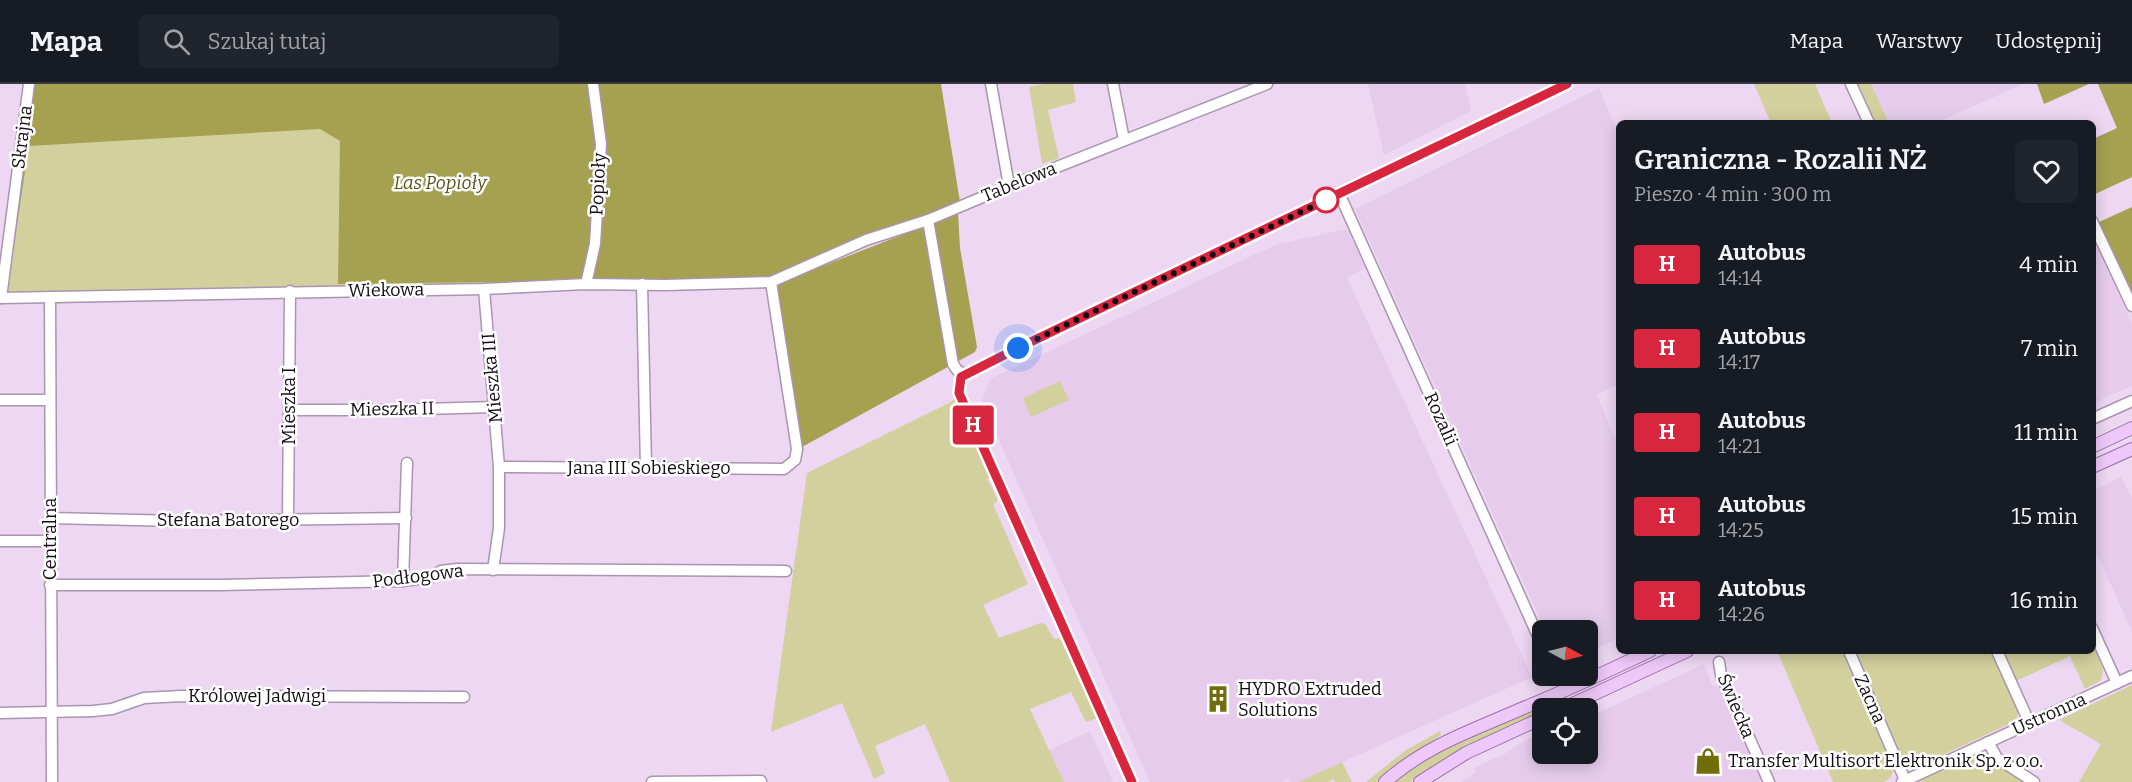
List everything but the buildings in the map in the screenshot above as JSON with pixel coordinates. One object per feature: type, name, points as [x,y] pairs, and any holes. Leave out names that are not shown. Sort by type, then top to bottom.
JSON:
[{"type":"main road","points":[[2096,445],[2132,428]]},
{"type":"main road","points":[[2096,465],[2132,449]]},
{"type":"main road","points":[[1385,782],[1418,756],[1451,738],[1569,689],[1644,654]]},
{"type":"main road","points":[[1585,698],[1680,654]]},
{"type":"main road","points":[[1420,782],[1466,753],[1532,723]]},
{"type":"street","name":"Skrajna","points":[[0,298],[29,84]]},
{"type":"street","name":"Popioły","points":[[586,284],[595,244],[601,144],[593,84]]},
{"type":"street","points":[[991,84],[1009,186]]},
{"type":"street","points":[[1113,84],[1124,140]]},
{"type":"street","name":"Tabelowa","points":[[771,282],[866,240],[928,220],[1253,87],[1268,84]]},
{"type":"street","points":[[1132,782],[959,393],[960,381],[964,375],[1567,84]]},
{"type":"street","points":[[1851,84],[1868,120]]},
{"type":"street","name":"Rozalii","points":[[1339,193],[1532,623]]},
{"type":"street","points":[[928,220],[953,364],[964,375]]},
{"type":"street","points":[[2096,230],[2132,306]]},
{"type":"street","name":"Wiekowa","points":[[0,298],[484,289],[586,284],[771,282]]},
{"type":"street","name":"Jana III Sobieskiego","points":[[499,466],[784,469],[795,460],[797,449],[771,282]]},
{"type":"street","points":[[642,284],[646,467]]},
{"type":"street","name":"Mieszka III","points":[[484,289],[499,466],[499,528],[493,570]]},
{"type":"street","name":"Mieszka I","points":[[288,520],[290,291]]},
{"type":"street","name":"Centralna","points":[[50,297],[52,782]]},
{"type":"street","points":[[0,399],[50,400]]},
{"type":"street","points":[[2096,416],[2132,401]]},
{"type":"street","name":"Mieszka II","points":[[289,410],[495,407]]},
{"type":"street","points":[[403,581],[407,463]]},
{"type":"street","name":"Stefana Batorego","points":[[50,518],[179,521],[406,518]]},
{"type":"street","points":[[0,541],[50,542]]},
{"type":"street","name":"Podłogowa","points":[[50,585],[220,585],[403,581],[432,577],[441,571],[493,570],[786,571]]},
{"type":"street","points":[[2096,637],[2117,683]]},
{"type":"street","name":"Zacna","points":[[1850,654],[1904,781]]},
{"type":"street","points":[[1998,654],[2029,723]]},
{"type":"street","name":"Świecka","points":[[1719,662],[1722,678],[1770,782]]},
{"type":"street","name":"Ustronna","points":[[1904,781],[2132,676]]},
{"type":"street","name":"Królowej Jadwigi","points":[[0,713],[112,709],[144,698],[181,696],[464,697]]},
{"type":"street","points":[[1988,742],[1997,758],[2034,782]]},
{"type":"street","points":[[652,782],[761,781]]},
{"type":"shaded area","points":[[1368,84],[1465,84],[1471,111],[1384,155]]},
{"type":"shaded area","points":[[1871,84],[2023,84],[1943,120],[1888,120]]},
{"type":"shaded area","points":[[1599,88],[1616,129],[1616,385],[1597,395],[1616,441],[1616,639],[1598,648],[1598,620],[1540,620],[1355,209]]},
{"type":"shaded area","points":[[1347,229],[1365,268],[1347,278],[1532,677],[1298,782],[1291,782],[1289,778],[1281,782],[1150,782],[982,401],[990,379],[1275,245]]},
{"type":"shaded area","points":[[2096,245],[2132,324],[2132,386],[2096,402]]},
{"type":"shaded area","points":[[2121,477],[2132,499],[2132,632],[2096,552],[2096,490]]},
{"type":"shaded area","points":[[1704,664],[1712,685],[1722,690],[1763,782],[1461,782],[1476,772],[1474,768],[1532,737],[1532,764],[1598,764],[1598,713]]},
{"type":"shaded area","points":[[1090,731],[1113,782],[1064,782],[1049,750]]},
{"type":"green space","name":"Las Popioły","points":[[34,84],[940,84],[775,283],[42,304],[37,301],[10,302],[7,289]]},
{"type":"green space","name":"Las Popioły","points":[[34,84],[941,84],[960,202],[765,281],[338,284],[340,141],[320,129],[29,146],[7,289]]},
{"type":"green space","points":[[1044,84],[1073,84],[1076,102],[1048,110],[1059,158],[1042,164],[1029,87]]},
{"type":"green space","points":[[1754,84],[1815,84],[1831,120],[1770,120]]},
{"type":"green space","points":[[1858,84],[1871,84],[1888,120],[1875,120]]},
{"type":"green space","points":[[2037,84],[2089,84],[2044,104]]},
{"type":"green space","points":[[2098,84],[2132,84],[2132,177],[2096,194],[2096,138],[2117,128]]},
{"type":"green space","points":[[2132,207],[2132,295],[2099,222]]},
{"type":"green space","points":[[958,213],[960,248],[977,347],[975,352],[802,447],[774,285]]},
{"type":"green space","points":[[1060,381],[1069,400],[1031,417],[1023,398]]},
{"type":"green space","points":[[955,398],[990,478],[987,479],[997,498],[997,502],[993,504],[1028,584],[983,605],[999,638],[1041,623],[1045,624],[1054,639],[1060,638],[1097,718],[1086,722],[1071,692],[1030,709],[1064,782],[950,782],[925,724],[875,746],[885,773],[874,779],[842,703],[771,732],[807,473]]},
{"type":"green space","points":[[2096,653],[2103,669],[2101,680],[2085,689],[2070,656],[2014,682],[2001,654]]},
{"type":"green space","points":[[1778,654],[1846,654],[1893,765],[1889,779],[1884,782],[1833,782]]},
{"type":"green space","points":[[1855,654],[1994,654],[2018,710],[2017,718],[2013,722],[1917,767],[1902,763]]},
{"type":"green space","points":[[2132,685],[2132,782],[2079,782],[2101,744],[2059,720]]},
{"type":"green space","points":[[1532,711],[1532,716],[1448,756],[1410,782],[1395,782],[1429,758],[1485,730]]},
{"type":"green space","points":[[1440,731],[1441,735],[1403,759],[1376,782],[1366,782],[1406,750]]},
{"type":"green space","points":[[1979,755],[1993,766],[1995,764],[2026,782],[1922,782],[1921,780]]},
{"type":"green space","points":[[1342,762],[1352,782],[1335,782],[1333,779],[1328,782],[1298,782]]},
{"type":"bus line","name":"H","points":[[1132,782],[959,393],[958,386],[961,377],[1567,84]]},
{"type":"place","name":"HYDRO Extruded Solutions","points":[[1218,699]]},
{"type":"place","name":"Transfer Multisort Elektronik Sp. z o.o.","points":[[1708,761]]},
{"type":"route","points":[[1018,348],[1326,200]]}]
